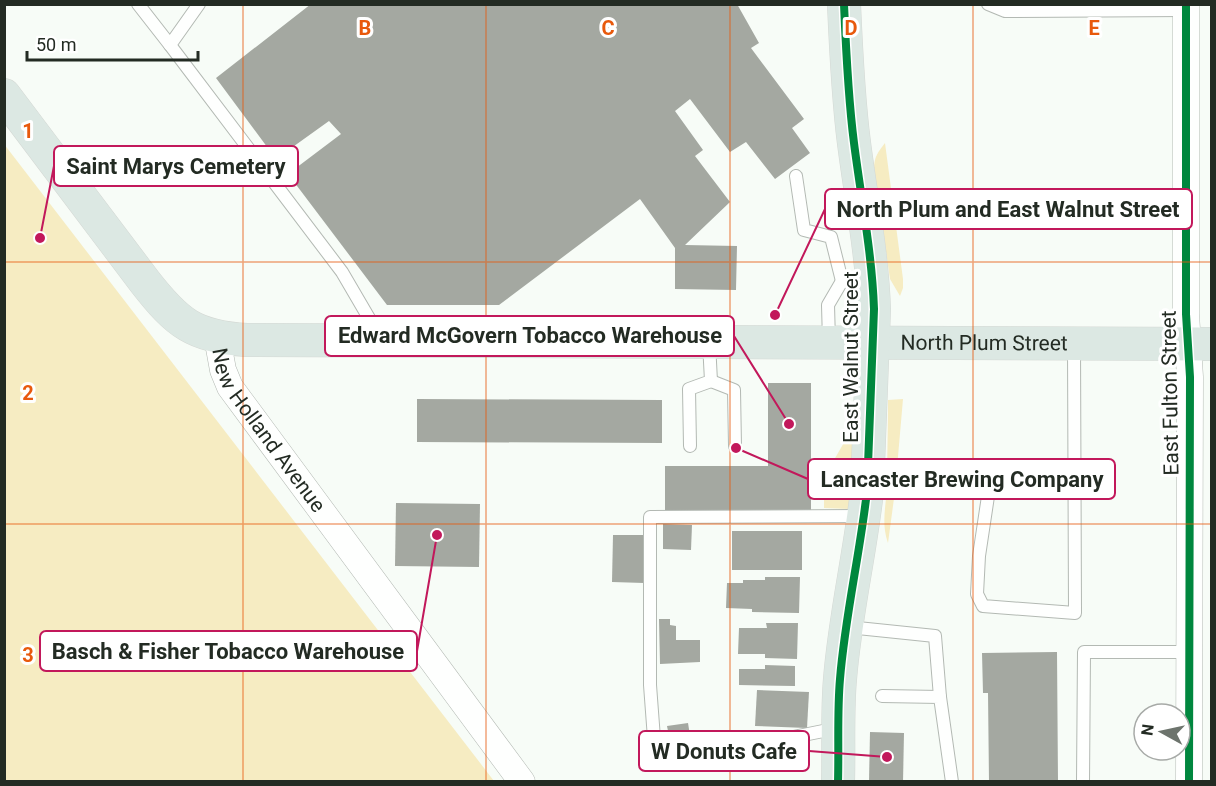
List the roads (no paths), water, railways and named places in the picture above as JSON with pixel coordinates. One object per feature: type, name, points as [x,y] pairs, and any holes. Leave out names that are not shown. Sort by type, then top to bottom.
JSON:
[{"type":"main road","name":"East Walnut Street","points":[[838,782],[840,680],[867,491],[873,343],[857,281],[852,131],[844,4]]},
{"type":"main road","name":"New Holland Avenue","points":[[4,95],[167,309],[190,327],[217,337]]},
{"type":"main road","name":"North Plum Street","points":[[217,337],[247,340],[1200,344]]},
{"type":"street","name":"East Fulton Street","points":[[1186,7],[1186,314],[1200,344],[1190,370],[1189,782]]},
{"type":"street","name":"New Holland Avenue","points":[[217,337],[223,370],[230,387],[522,782]]},
{"type":"lane","points":[[138,4],[342,272],[382,340]]},
{"type":"lane","points":[[170,45],[199,4]]},
{"type":"lane","points":[[988,4],[1005,11],[1186,7]]},
{"type":"lane","points":[[796,176],[804,230],[831,237],[857,281],[828,305],[829,343]]},
{"type":"lane","points":[[709,342],[711,381]]},
{"type":"lane","points":[[1074,343],[1075,613],[983,606],[977,594],[979,556],[990,483],[1074,482]]},
{"type":"lane","points":[[690,446],[689,389],[711,381],[734,390],[735,446]]},
{"type":"lane","points":[[839,728],[656,765],[650,685],[650,517],[864,516]]},
{"type":"lane","points":[[846,627],[935,636],[940,697],[952,782]]},
{"type":"lane","points":[[1083,782],[1084,652],[1190,652]]},
{"type":"lane","points":[[882,696],[940,697]]},
{"type":"place","name":"Saint Marys Cemetery","points":[[40,238]]},
{"type":"place","name":"North Plum and East Walnut Street","points":[[775,315]]},
{"type":"place","name":"Edward McGovern Tobacco Warehouse","points":[[789,424]]},
{"type":"place","name":"Lancaster Brewing Company","points":[[736,448]]},
{"type":"place","name":"Basch & Fisher Tobacco Warehouse","points":[[437,535]]},
{"type":"place","name":"W Donuts Cafe","points":[[887,757]]}]
